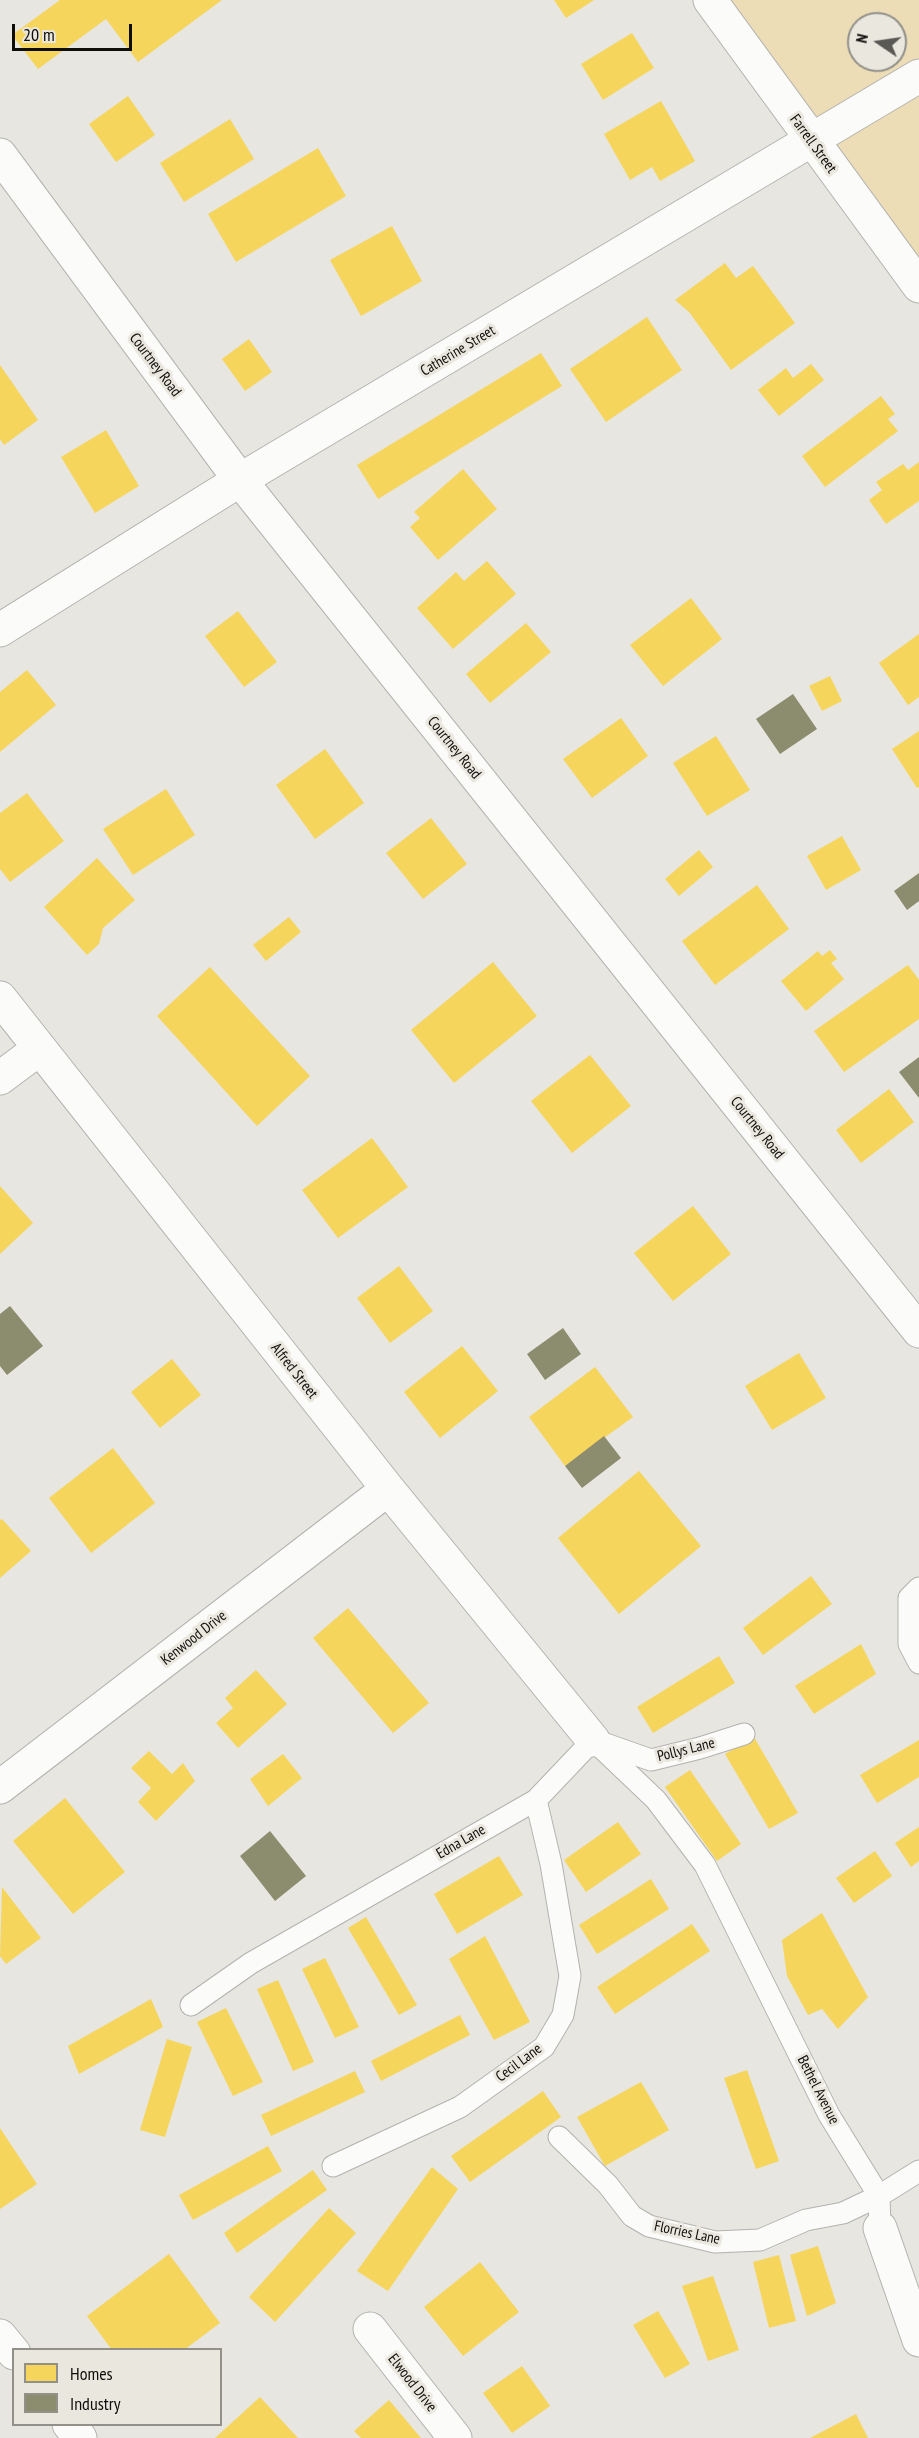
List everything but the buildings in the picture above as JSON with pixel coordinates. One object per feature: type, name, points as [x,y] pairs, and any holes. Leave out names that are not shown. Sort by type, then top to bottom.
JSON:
[{"type":"street","name":"Farrell Street","points":[[710,0],[919,286]]},
{"type":"street","name":"Catherine Street","points":[[0,630],[240,480],[919,76]]},
{"type":"street","name":"Courtney Road","points":[[0,155],[240,480],[919,1331]]},
{"type":"street","name":"Alfred Street","points":[[0,998],[388,1489],[593,1740]]},
{"type":"street","points":[[0,1078],[39,1049]]},
{"type":"street","name":"Kenwood Drive","points":[[0,1787],[388,1489]]},
{"type":"street","name":"Bethel Avenue","points":[[880,2228],[919,2340]]},
{"type":"street","name":"Elwood Drive","points":[[370,2329],[455,2438]]},
{"type":"street","points":[[0,2336],[12,2351]]},
{"type":"street","points":[[71,2426],[80,2438]]},
{"type":"lane","points":[[919,1588],[909,1598],[909,1644],[919,1663]]},
{"type":"lane","name":"Pollys Lane","points":[[593,1740],[651,1760],[744,1734]]},
{"type":"lane","name":"Edna Lane","points":[[191,2005],[250,1964],[536,1800],[593,1740]]},
{"type":"lane","name":"Bethel Avenue","points":[[593,1740],[656,1800],[705,1865],[829,2115],[879,2196],[880,2228]]},
{"type":"lane","name":"Cecil Lane","points":[[333,2166],[460,2107],[544,2047],[563,2015],[570,1976],[551,1864],[536,1800]]},
{"type":"lane","name":"Florries Lane","points":[[559,2137],[608,2185],[632,2216],[649,2226],[715,2242],[760,2240],[806,2220],[843,2213],[879,2196],[919,2171]]},
{"type":"shaded area","points":[[716,0],[919,0],[919,273]]}]
